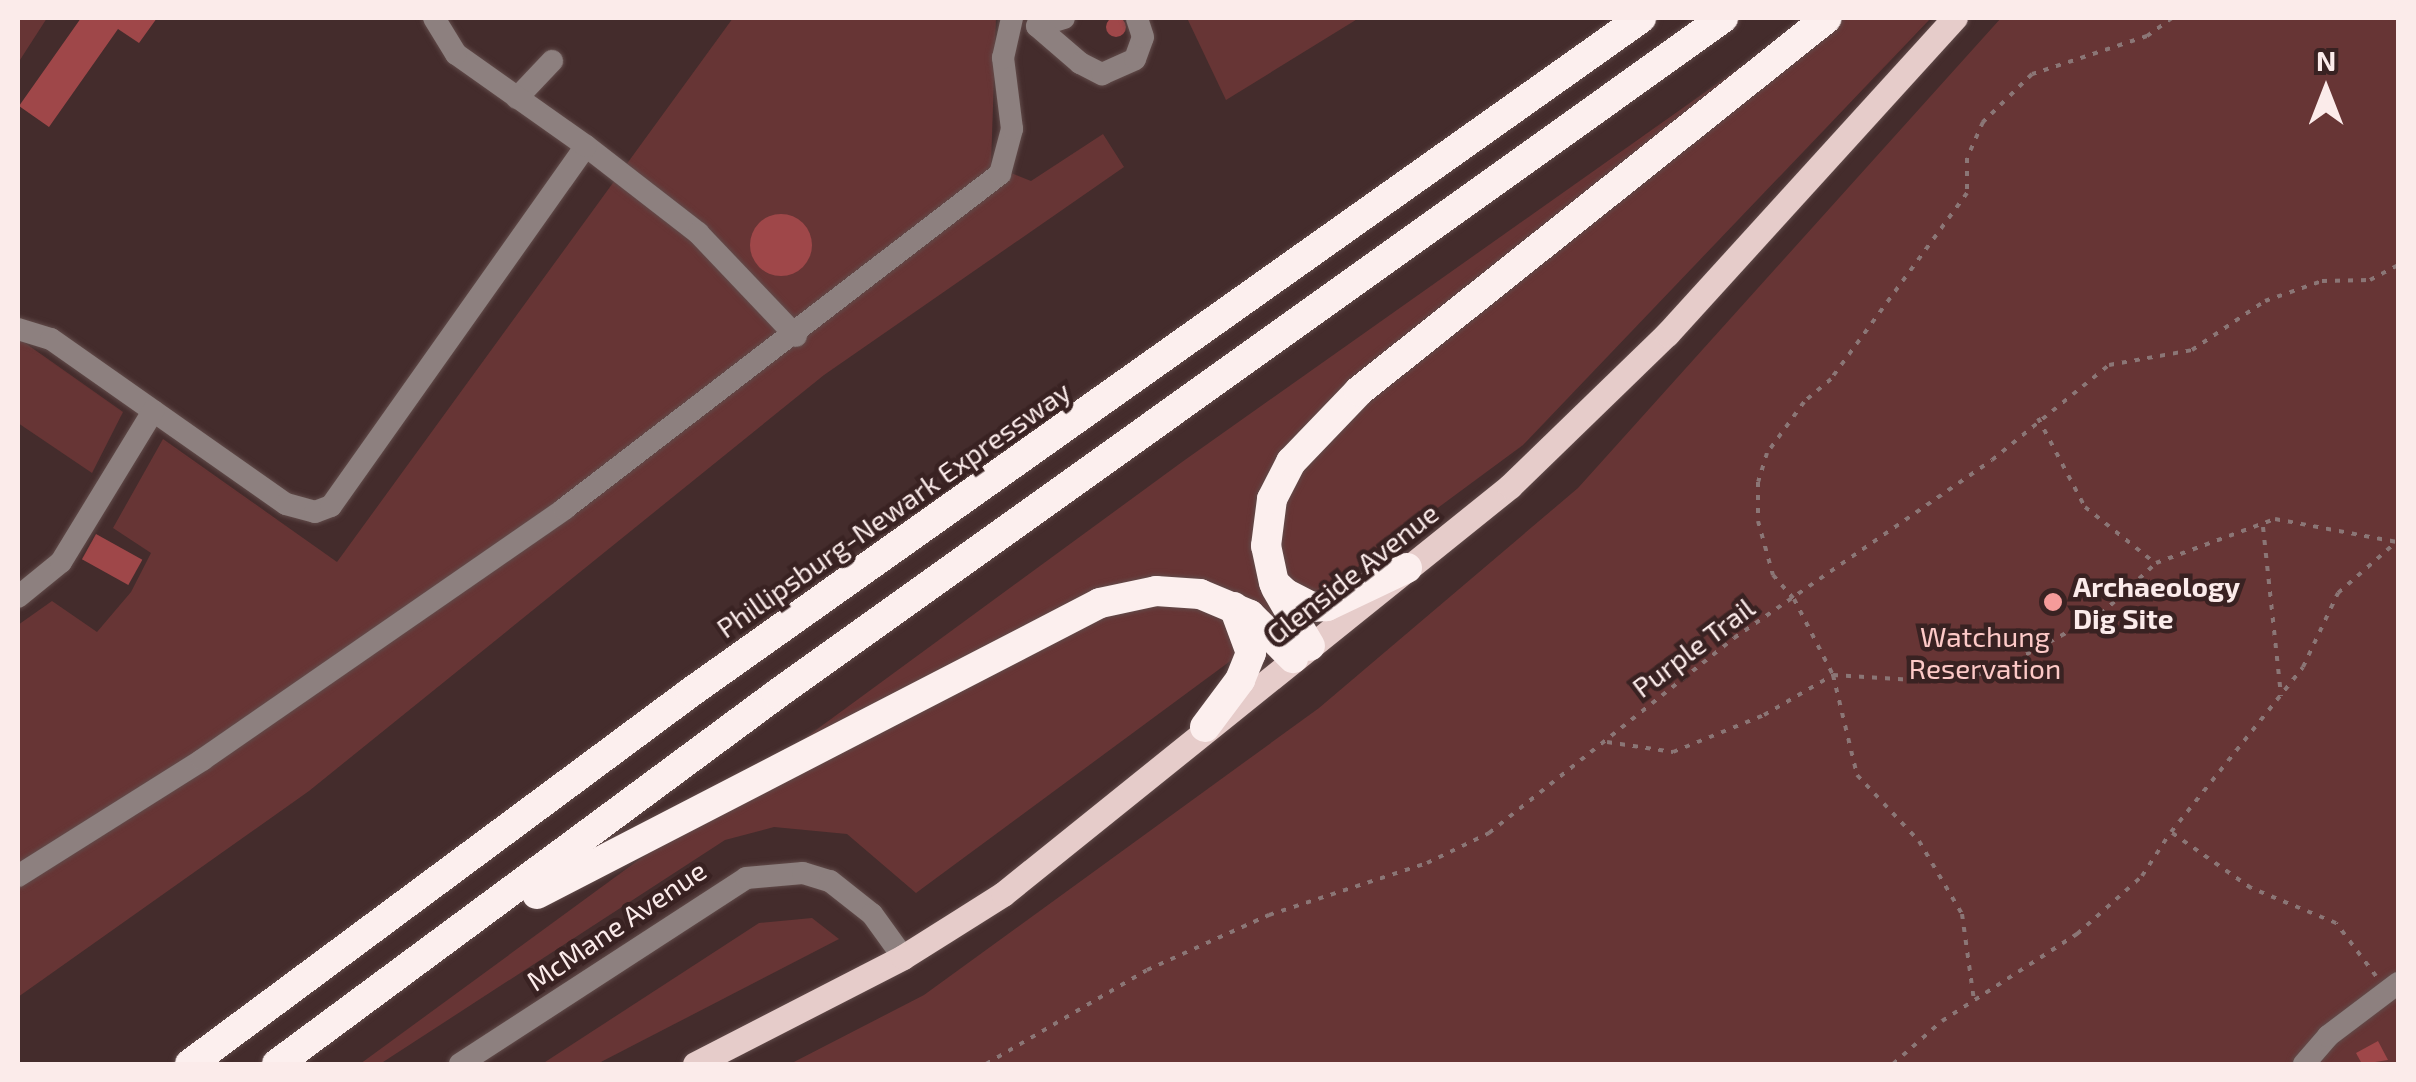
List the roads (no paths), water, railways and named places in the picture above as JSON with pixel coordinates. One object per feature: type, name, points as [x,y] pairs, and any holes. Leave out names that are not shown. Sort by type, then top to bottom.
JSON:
[{"type":"highway","name":"Phillipsburg-Newark Expressway","points":[[190,1064],[691,692],[1642,18]]},
{"type":"highway","points":[[277,1064],[777,694],[1723,18]]},
{"type":"highway","points":[[1302,652],[1274,583],[1266,546],[1272,498],[1314,433],[1827,18]]},
{"type":"highway","points":[[1274,583],[1296,601],[1326,606],[1407,568]]},
{"type":"highway","points":[[344,1016],[564,878],[1071,614],[1156,591],[1200,594],[1234,607],[1302,652]]},
{"type":"highway","points":[[1205,727],[1240,680],[1251,653],[1234,607]]},
{"type":"main road","name":"Glenside Avenue","points":[[696,1064],[903,958],[1003,894],[1205,727],[1510,486],[1667,334],[1955,18]]},
{"type":"street","points":[[434,18],[456,54],[586,146],[698,233],[796,336]]},
{"type":"street","points":[[1021,22],[1064,18]]},
{"type":"street","points":[[1021,22],[1090,70],[1115,72],[1140,49],[1137,18]]},
{"type":"street","points":[[18,876],[234,738],[564,509],[796,336],[1000,174],[1011,150],[1004,58],[1021,22]]},
{"type":"street","points":[[517,98],[552,62]]},
{"type":"street","points":[[18,329],[51,340],[286,504],[316,512],[330,506],[586,146]]},
{"type":"street","points":[[18,597],[60,562],[153,410]]},
{"type":"street","name":"McMane Avenue","points":[[460,1064],[746,878],[803,873],[830,881],[872,914],[903,958]]},
{"type":"street","points":[[2304,1064],[2392,985]]},
{"type":"place","name":"Archaeology Dig Site","points":[[2053,602]]},
{"type":"park label","name":"Watchung Reservation","points":[[1985,652]]}]
